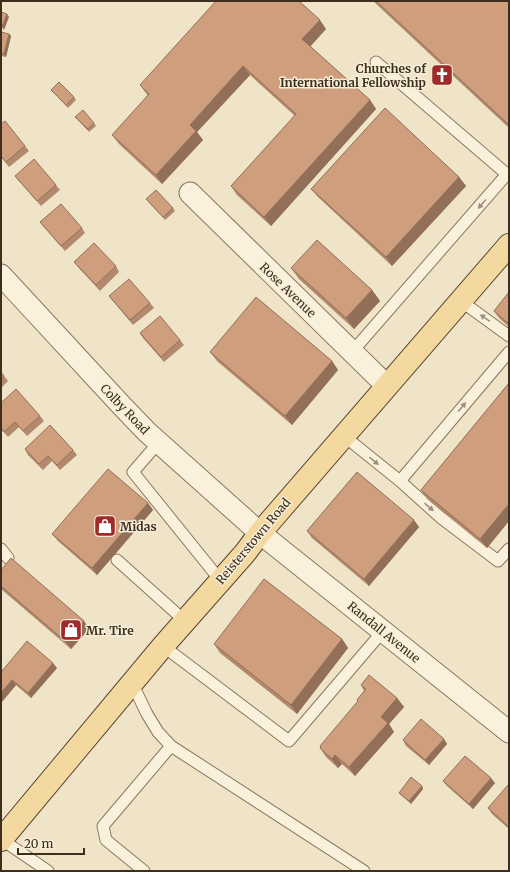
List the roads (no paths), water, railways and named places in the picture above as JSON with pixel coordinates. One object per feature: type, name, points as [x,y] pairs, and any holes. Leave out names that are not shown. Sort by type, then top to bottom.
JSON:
[{"type":"main road","name":"Reisterstown Road","points":[[1,839],[163,646],[509,245]]},
{"type":"street","name":"Rose Avenue","points":[[190,192],[387,386]]},
{"type":"street","name":"Colby Road","points":[[1,275],[122,406],[159,442],[260,533]]},
{"type":"street","name":"Randall Avenue","points":[[260,533],[509,732]]},
{"type":"lane","points":[[352,352],[508,175],[376,62]]},
{"type":"lane","points":[[461,301],[509,336]]},
{"type":"lane","points":[[400,481],[509,352]]},
{"type":"lane","points":[[344,436],[400,481],[440,517],[498,561],[509,549]]},
{"type":"lane","points":[[159,442],[133,472],[220,580]]},
{"type":"lane","points":[[117,560],[185,621]]},
{"type":"lane","points":[[163,646],[289,741],[383,631]]},
{"type":"lane","points":[[132,683],[146,714],[158,732],[171,746],[364,871]]},
{"type":"lane","points":[[144,871],[106,840],[102,826],[171,746]]},
{"type":"lane","points":[[1,839],[48,871]]},
{"type":"place","name":"Churches of International Fellowship","points":[[442,75]]},
{"type":"place","name":"Midas","points":[[105,526]]},
{"type":"place","name":"Mr. Tire","points":[[71,630]]}]
